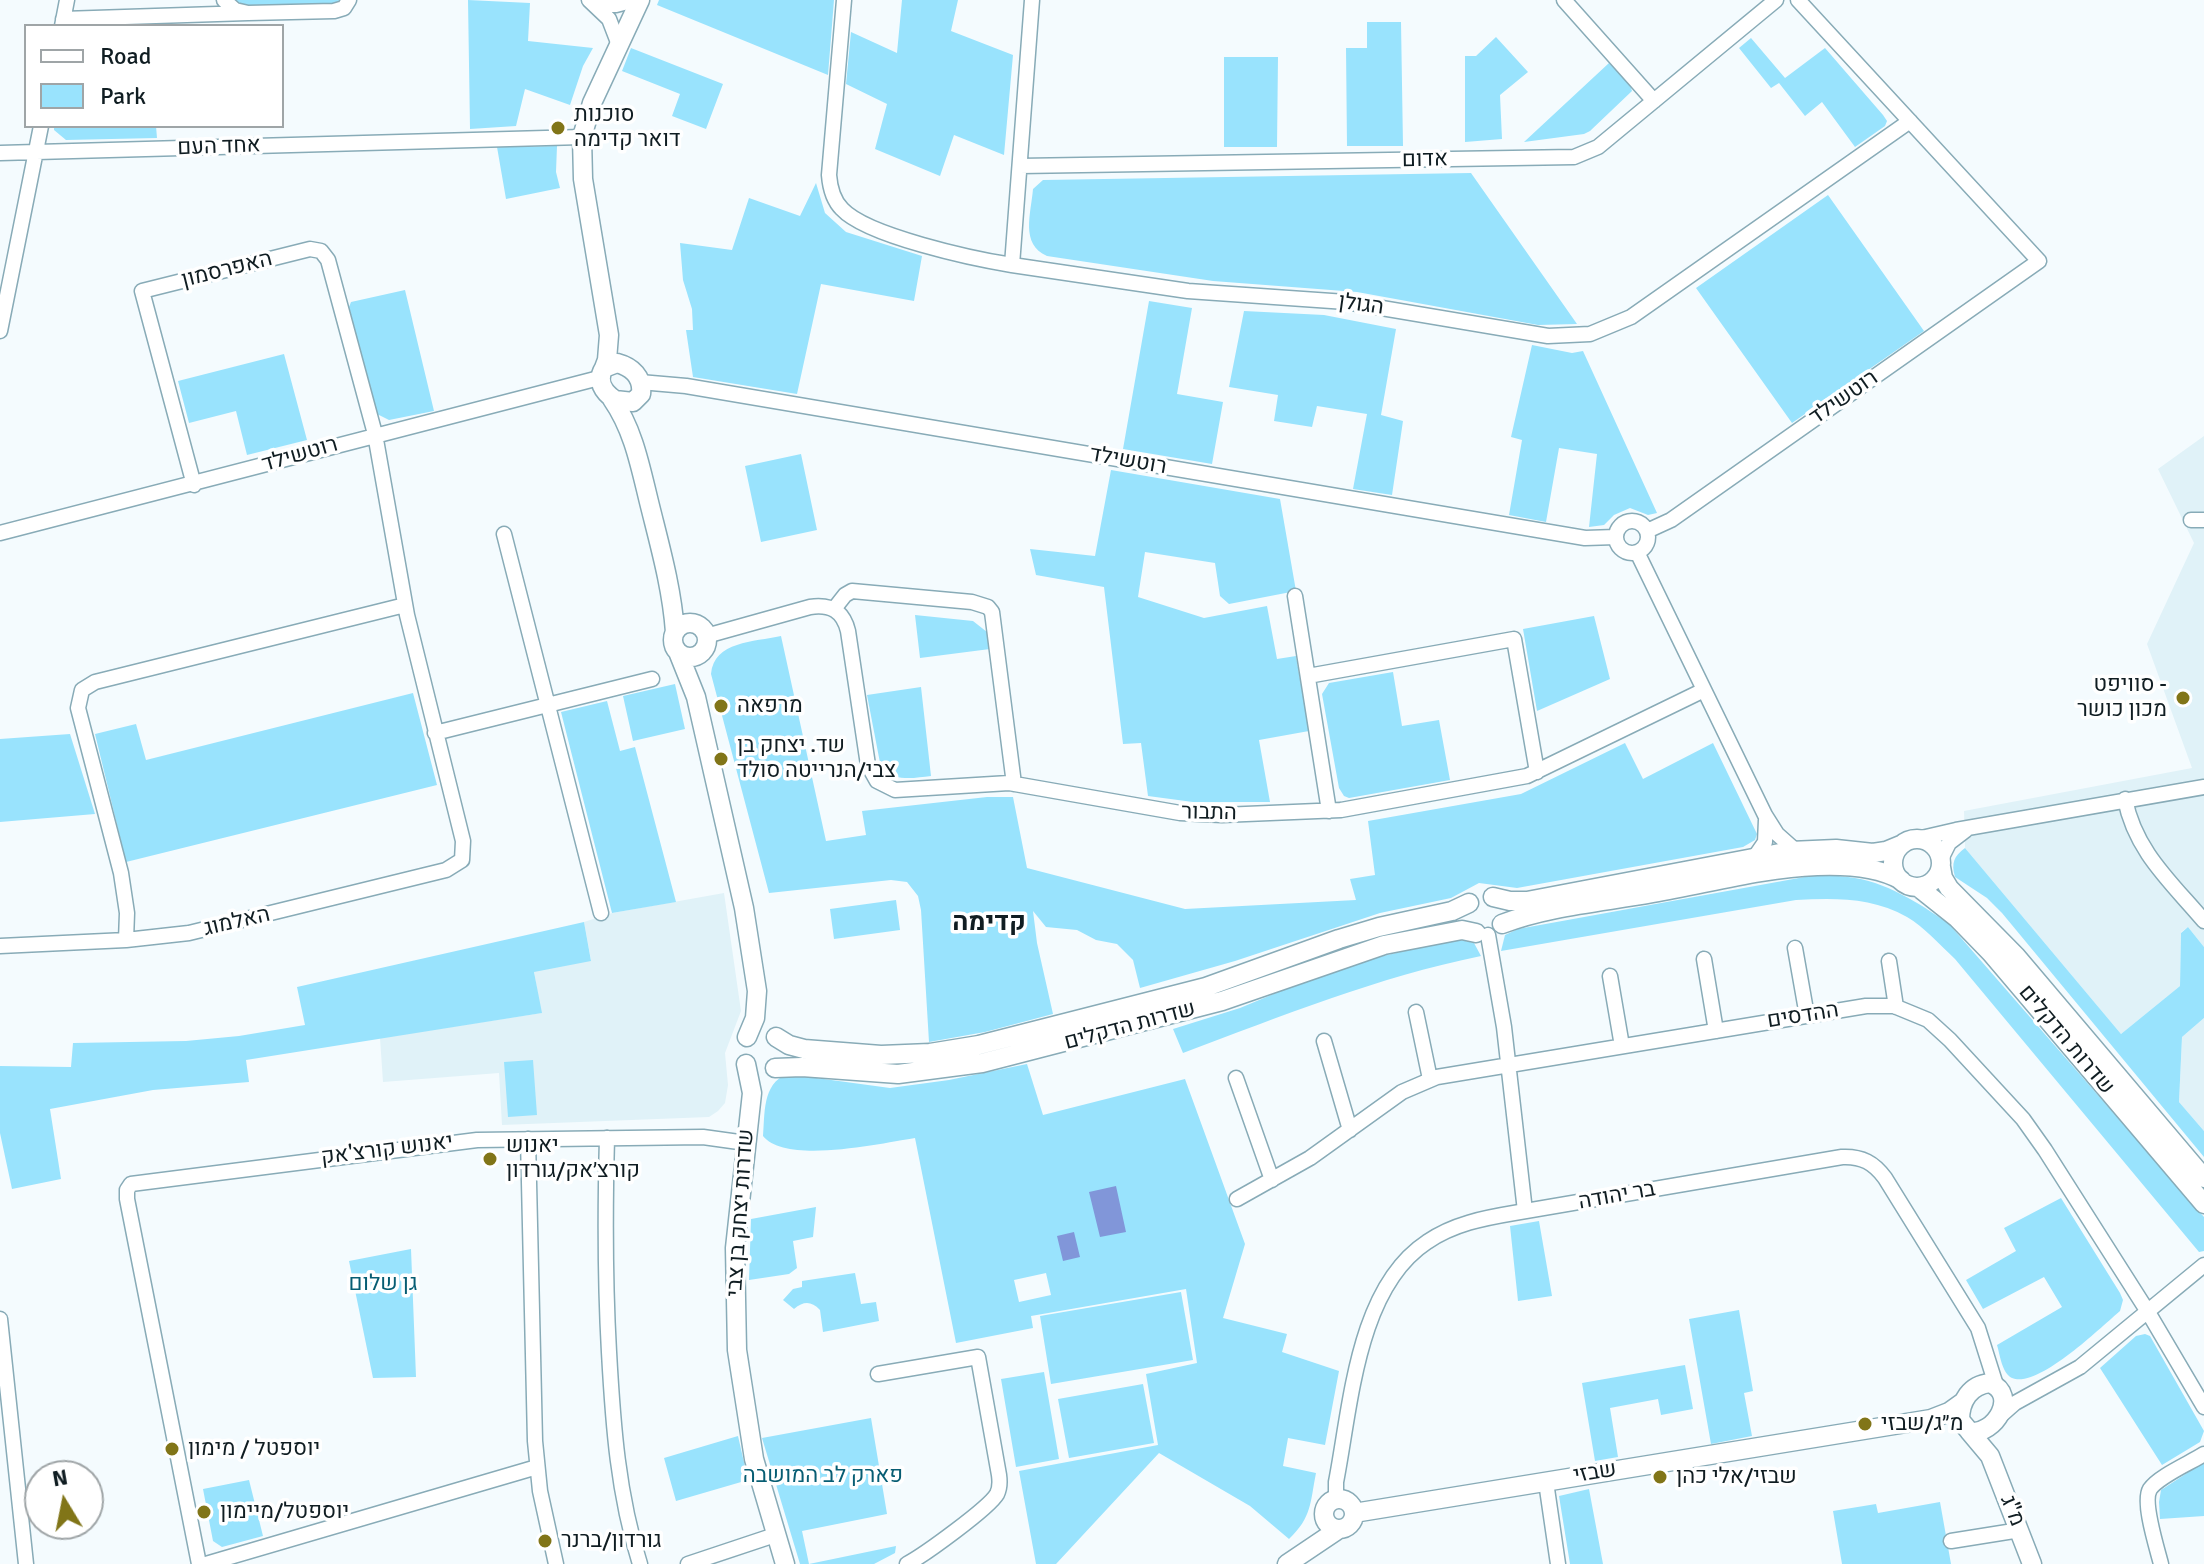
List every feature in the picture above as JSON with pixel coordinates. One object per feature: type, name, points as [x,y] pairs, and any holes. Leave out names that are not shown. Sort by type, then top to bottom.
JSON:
[{"type":"street","points":[[67,0],[62,22],[334,11],[344,8],[349,0]]},
{"type":"street","points":[[196,15],[209,9],[216,0]]},
{"type":"street","points":[[224,0],[235,10],[248,13]]},
{"type":"street","points":[[593,2],[616,5],[637,0]]},
{"type":"street","points":[[637,0],[589,111],[582,137],[583,179],[609,335],[602,388],[625,421],[636,451],[670,587],[674,643],[696,697],[734,857],[756,986],[764,1015],[783,1051],[781,1061],[772,1070],[756,1071],[746,1064],[742,1052],[755,1018],[756,986]]},
{"type":"street","name":"הגולן","points":[[844,0],[829,175],[836,202],[849,216],[869,226],[950,252],[1012,265],[1211,294],[1346,302],[1548,336],[1582,336],[1607,329],[1631,317],[1910,121]]},
{"type":"street","points":[[1012,265],[1032,0]]},
{"type":"street","points":[[1564,0],[1654,101]]},
{"type":"street","name":"אדום","points":[[1020,166],[1570,157],[1595,149],[1776,0]]},
{"type":"street","points":[[1798,0],[1910,121]]},
{"type":"street","points":[[593,2],[611,23],[619,45]]},
{"type":"street","name":"רוטשילד","points":[[1647,531],[1671,520],[2039,261],[1910,121]]},
{"type":"street","points":[[0,331],[41,128]]},
{"type":"street","name":"אחד העם","points":[[0,153],[582,137]]},
{"type":"street","name":"האפרסמון","points":[[194,485],[142,291],[310,249],[321,251],[328,260],[375,434]]},
{"type":"street","points":[[609,335],[616,352],[635,373],[639,390],[636,451]]},
{"type":"street","points":[[602,373],[611,364],[626,366]]},
{"type":"street","name":"רוטשילד","points":[[0,533],[194,485],[602,373]]},
{"type":"street","name":"רוטשילד","points":[[639,390],[681,385],[1585,538],[1616,537]]},
{"type":"street","points":[[612,399],[624,403],[639,390]]},
{"type":"street","points":[[375,434],[405,605],[435,733],[652,679]]},
{"type":"street","points":[[1629,521],[1639,522],[1647,531],[1647,542],[1637,552],[1623,550],[1616,537],[1620,526],[1629,521]]},
{"type":"street","points":[[504,534],[601,913]]},
{"type":"street","points":[[1637,552],[1765,815],[1777,834],[1795,850]]},
{"type":"street","points":[[670,587],[702,637],[696,697]]},
{"type":"street","points":[[702,637],[810,607],[828,606],[834,609],[852,591],[972,602],[988,607],[992,612],[1014,784]]},
{"type":"street","points":[[1295,596],[1329,811]]},
{"type":"street","points":[[126,940],[127,913],[121,873],[79,713],[78,700],[82,690],[95,682],[405,605]]},
{"type":"street","name":"התבור","points":[[834,609],[846,624],[866,758],[877,781],[888,788],[903,791],[977,783],[1014,784],[1180,813],[1222,815],[1329,811],[1448,792],[1537,772],[1704,690]]},
{"type":"street","points":[[675,632],[687,624],[702,637]]},
{"type":"street","points":[[678,652],[693,657],[702,637]]},
{"type":"street","points":[[1308,676],[1514,639],[1537,772]]},
{"type":"street","name":"האלמוג","points":[[0,946],[178,935],[446,870],[463,857],[463,841],[435,733]]},
{"type":"street","points":[[1972,827],[1952,840],[1935,880],[1909,884],[1893,863],[1896,852],[1910,842],[1972,827],[2204,787]]},
{"type":"street","points":[[2125,799],[2131,825],[2143,849],[2204,921]]},
{"type":"street","points":[[1754,858],[1765,842],[1765,815]]},
{"type":"street","points":[[1910,842],[1931,843],[1941,863]]},
{"type":"street","name":"שדרות הדקלים","points":[[775,1036],[801,1048],[865,1054],[906,1055],[963,1048],[1194,990],[1264,968],[1339,939],[1452,911],[1481,896],[1510,901],[1535,899],[1795,850],[1836,849],[1877,853],[1910,842]]},
{"type":"street","name":"שדרות הדקלים","points":[[1941,863],[1943,878],[1949,888],[2016,956],[2204,1178]]},
{"type":"street","name":"שדרות הדקלים","points":[[772,1070],[802,1067],[898,1074],[982,1063],[1222,1001],[1384,945],[1462,930],[1489,931],[1550,912],[1802,867],[1850,867],[1890,875],[1909,884],[1957,918],[1998,959],[2204,1204]]},
{"type":"street","points":[[1493,897],[1503,909],[1489,931],[1509,1065],[1525,1211]]},
{"type":"street","points":[[1469,903],[1465,919],[1469,927],[1489,931]]},
{"type":"street","points":[[1795,948],[1807,1016]]},
{"type":"street","points":[[1704,959],[1716,1031]]},
{"type":"street","points":[[1889,961],[1896,1007]]},
{"type":"street","points":[[1610,976],[1622,1046]]},
{"type":"street","name":"ההדסים","points":[[1237,1199],[1310,1158],[1402,1092],[1430,1079],[1875,1005],[1896,1007],[1920,1015],[1943,1033],[2023,1119],[2148,1312],[2204,1407]]},
{"type":"street","points":[[1416,1012],[1430,1079]]},
{"type":"street","points":[[747,1037],[762,1031],[775,1036]]},
{"type":"street","points":[[1324,1041],[1350,1130]]},
{"type":"street","name":"שדרות יצחק בן צבי","points":[[746,1064],[751,1097],[735,1248],[735,1324],[748,1431],[785,1564]]},
{"type":"street","name":"שדרות יצחק בן צבי","points":[[751,1097],[758,1082],[772,1070]]},
{"type":"street","points":[[1236,1078],[1272,1180]]},
{"type":"street","name":"יאנוש קורצ'אק","points":[[199,1564],[127,1199],[128,1187],[140,1181],[464,1141],[703,1137],[746,1143]]},
{"type":"street","points":[[607,1138],[605,1246],[611,1401],[622,1491],[640,1564]]},
{"type":"street","points":[[528,1139],[533,1415],[544,1514],[556,1564]]},
{"type":"street","name":"בר יהודה","points":[[1336,1499],[1336,1482],[1360,1356],[1370,1320],[1385,1286],[1411,1254],[1446,1231],[1489,1217],[1842,1157],[1859,1158],[1872,1164],[1882,1174],[1978,1328],[1997,1386]]},
{"type":"street","points":[[1984,1349],[1982,1371],[1960,1417],[1967,1430],[1979,1432],[2015,1403],[2080,1367],[2204,1265]]},
{"type":"street","points":[[0,1319],[26,1564]]},
{"type":"street","points":[[878,1374],[978,1357],[999,1475],[999,1486],[992,1500],[907,1564]]},
{"type":"street","points":[[1968,1395],[1987,1383],[2020,1393],[2036,1392]]},
{"type":"street","points":[[1995,1421],[2003,1403],[1997,1386]]},
{"type":"street","name":"שבזי","points":[[1354,1513],[1931,1419],[1949,1412],[1968,1395]]},
{"type":"street","name":"שבזי","points":[[1931,1419],[1945,1420],[1967,1430]]},
{"type":"street","name":"מ\"ג","points":[[1991,1459],[1995,1421]]},
{"type":"street","name":"מ\"ג","points":[[1967,1430],[1991,1459],[2032,1564]]},
{"type":"street","points":[[2161,1564],[2147,1501],[2149,1492],[2157,1482],[2204,1454]]},
{"type":"street","points":[[206,1564],[537,1467]]},
{"type":"street","points":[[1546,1482],[1558,1564]]},
{"type":"street","points":[[1287,1564],[1308,1547],[1350,1524],[1354,1513],[1348,1501],[1336,1499],[1328,1503],[1321,1528],[1308,1547]]},
{"type":"street","points":[[1324,1514],[1327,1523],[1339,1529]]},
{"type":"street","points":[[1951,1541],[2020,1530]]},
{"type":"street","points":[[688,1564],[775,1535]]},
{"type":"shaded area","points":[[2204,436],[2204,947],[2188,927],[2181,932],[2180,986],[2121,1034],[1965,848],[1964,811],[2192,768],[2147,644],[2194,543],[2158,469]]},
{"type":"shaded area","points":[[724,893],[741,1011],[725,1053],[728,1085],[725,1103],[709,1117],[502,1125],[499,1073],[383,1082],[380,1038],[541,1013],[534,971],[591,960],[584,922],[612,913]]},
{"type":"shaded area","points":[[2204,1018],[2204,1131],[2179,1102],[2182,1037]]},
{"type":"shaded area","points":[[1116,1186],[1126,1232],[1100,1237],[1089,1192]]},
{"type":"shaded area","points":[[1074,1232],[1080,1257],[1063,1261],[1057,1236]]},
{"type":"green space","points":[[234,0],[340,0],[331,5],[246,6]]},
{"type":"green space","points":[[468,0],[530,3],[528,41],[593,48],[583,66],[570,105],[525,89],[516,126],[470,129]]},
{"type":"green space","points":[[659,0],[834,0],[828,75],[657,5]]},
{"type":"green space","points":[[902,0],[958,0],[951,31],[1013,55],[1004,155],[954,135],[940,176],[875,149],[887,104],[846,84],[851,32],[897,53]]},
{"type":"green space","points":[[1367,22],[1401,22],[1403,146],[1347,146],[1346,48],[1367,48]]},
{"type":"green space","points":[[1496,37],[1528,72],[1500,95],[1502,139],[1465,142],[1465,56],[1476,56]]},
{"type":"green space","points":[[1751,38],[1785,78],[1825,48],[1883,115],[1887,121],[1885,126],[1855,147],[1822,102],[1805,116],[1779,83],[1771,88],[1739,48]]},
{"type":"green space","points":[[631,48],[723,84],[706,129],[672,116],[680,94],[622,71]]},
{"type":"green space","points":[[1224,57],[1278,57],[1277,147],[1224,147]]},
{"type":"green space","points":[[1609,63],[1632,91],[1590,131],[1524,142]]},
{"type":"green space","points":[[156,128],[157,138],[66,140],[54,130]]},
{"type":"green space","points":[[557,146],[556,172],[560,188],[506,199],[497,147]]},
{"type":"green space","points":[[1471,173],[1577,324],[1538,325],[1357,292],[1213,281],[1047,256],[1033,244],[1030,236],[1033,189],[1043,180]]},
{"type":"green space","points":[[816,183],[825,213],[846,232],[922,256],[914,301],[821,284],[797,394],[693,377],[686,330],[693,330],[692,309],[683,280],[680,243],[732,250],[749,198],[800,216]]},
{"type":"green space","points":[[1828,195],[1924,331],[1792,423],[1696,288]]},
{"type":"green space","points":[[405,290],[434,411],[389,420],[377,414],[349,307],[351,302]]},
{"type":"green space","points":[[1149,301],[1192,308],[1177,394],[1223,402],[1212,464],[1123,449]]},
{"type":"green space","points":[[1244,311],[1324,315],[1396,329],[1381,415],[1403,421],[1392,495],[1353,489],[1367,414],[1317,406],[1312,427],[1274,421],[1278,395],[1229,387]]},
{"type":"green space","points":[[1532,345],[1572,353],[1583,351],[1657,513],[1648,515],[1630,508],[1614,515],[1604,525],[1589,527],[1597,454],[1559,448],[1546,522],[1509,515],[1522,440],[1511,437]]},
{"type":"green space","points":[[284,354],[307,440],[247,455],[236,411],[189,423],[178,381]]},
{"type":"green space","points":[[801,454],[817,530],[761,542],[745,466]]},
{"type":"green space","points":[[1111,470],[1280,499],[1296,591],[1229,604],[1220,596],[1215,563],[1145,552],[1138,597],[1204,618],[1267,606],[1277,659],[1296,656],[1309,731],[1259,740],[1270,802],[1193,802],[1148,796],[1141,743],[1123,744],[1104,587],[1036,575],[1030,549],[1095,556]]},
{"type":"green space","points":[[915,615],[973,621],[987,632],[990,649],[920,658]]},
{"type":"green space","points":[[1594,616],[1610,679],[1537,711],[1523,629]]},
{"type":"green space","points":[[781,636],[826,841],[866,835],[862,811],[987,797],[1013,797],[1027,868],[1185,909],[1356,900],[1350,879],[1375,875],[1368,821],[1521,794],[1625,743],[1643,779],[1713,743],[1757,834],[1755,840],[1743,847],[1517,888],[1479,883],[1451,898],[1380,913],[1235,961],[1140,988],[1133,960],[1117,944],[1096,940],[1077,930],[1046,927],[1033,911],[1053,1014],[985,1032],[929,1042],[921,910],[918,896],[907,882],[891,880],[769,893],[711,674],[719,655],[727,649]]},
{"type":"green space","points":[[1393,672],[1402,726],[1439,720],[1450,780],[1349,798],[1339,788],[1322,694],[1329,683]]},
{"type":"green space","points":[[675,684],[685,729],[633,741],[623,696]]},
{"type":"green space","points":[[921,687],[931,776],[899,777],[881,768],[867,695]]},
{"type":"green space","points":[[413,693],[437,785],[126,862],[95,734],[136,724],[146,760]]},
{"type":"green space","points":[[607,701],[620,751],[635,747],[676,902],[612,913],[561,712]]},
{"type":"green space","points":[[70,734],[95,814],[0,822],[0,739]]},
{"type":"green space","points":[[1965,848],[2121,1034],[2180,986],[2181,933],[2188,927],[2204,947],[2204,1018],[2182,1037],[2179,1102],[2204,1131],[2204,1157],[2002,913],[1987,898],[1955,877],[1954,860]]},
{"type":"green space","points":[[1810,876],[1843,876],[1875,883],[1914,901],[1949,924],[2204,1217],[2204,1251],[2199,1252],[1955,959],[1920,926],[1894,910],[1853,900],[1796,900],[1501,951],[1505,935],[1518,929]]},
{"type":"green space","points":[[896,900],[900,930],[834,939],[830,909]]},
{"type":"green space","points":[[584,922],[591,961],[534,972],[542,1013],[246,1060],[249,1082],[153,1090],[50,1109],[61,1179],[12,1189],[0,1133],[0,1066],[71,1067],[73,1043],[186,1041],[305,1025],[297,987]]},
{"type":"green space","points":[[1457,939],[1474,943],[1481,956],[1368,986],[1183,1053],[1173,1029],[1240,1008],[1324,973]]},
{"type":"green space","points":[[533,1060],[537,1115],[508,1117],[504,1062]]},
{"type":"green space","points":[[1027,1064],[1043,1115],[1185,1079],[1245,1244],[1223,1318],[1287,1334],[1282,1352],[1339,1371],[1325,1445],[1288,1438],[1283,1466],[1316,1473],[1306,1516],[1289,1539],[1250,1506],[1159,1453],[1056,1564],[1036,1564],[1019,1471],[1158,1445],[1146,1374],[1197,1363],[1186,1289],[1031,1316],[1033,1328],[956,1343],[915,1138],[812,1151],[775,1145],[763,1136],[769,1092],[787,1074],[890,1088]],"holes":[[[1046,1273],[1051,1295],[1019,1302],[1014,1280]]]},
{"type":"green space","points":[[2061,1198],[2123,1300],[2120,1311],[2069,1355],[2037,1374],[2023,1379],[2012,1378],[2004,1368],[1997,1345],[2062,1307],[2044,1277],[1983,1309],[1966,1280],[2016,1251],[2004,1228]]},
{"type":"green space","points":[[816,1207],[813,1237],[793,1241],[797,1268],[789,1274],[749,1280],[751,1219]]},
{"type":"green space","points":[[1539,1221],[1552,1296],[1518,1301],[1510,1226]]},
{"type":"green space","name":"גן שלום","points":[[411,1249],[416,1377],[373,1378],[349,1261]]},
{"type":"green space","points":[[855,1273],[861,1304],[876,1302],[879,1321],[823,1332],[817,1307],[807,1303],[794,1309],[783,1300],[793,1289],[802,1287],[802,1281]]},
{"type":"green space","points":[[1181,1292],[1193,1360],[1051,1384],[1040,1316]]},
{"type":"green space","points":[[1739,1310],[1753,1391],[1744,1393],[1752,1436],[1711,1444],[1689,1319]]},
{"type":"green space","points":[[2136,1336],[2150,1336],[2204,1431],[2200,1442],[2162,1465],[2100,1368]]},
{"type":"green space","points":[[1685,1365],[1693,1409],[1661,1415],[1658,1399],[1610,1408],[1618,1457],[1595,1461],[1582,1383]]},
{"type":"green space","points":[[1044,1372],[1059,1459],[1016,1467],[1001,1379]]},
{"type":"green space","points":[[1143,1384],[1154,1443],[1069,1458],[1058,1399]]},
{"type":"green space","name":"פארק לב המושבה","points":[[871,1418],[887,1514],[802,1531],[809,1564],[800,1564],[762,1438]]},
{"type":"green space","points":[[738,1436],[748,1480],[676,1501],[664,1458]]},
{"type":"green space","points":[[2204,1462],[2204,1516],[2160,1519],[2161,1490]]},
{"type":"green space","points":[[249,1480],[263,1536],[222,1547],[213,1541],[203,1489]]},
{"type":"green space","points":[[1589,1489],[1603,1564],[1570,1564],[1559,1496]]},
{"type":"green space","points":[[1940,1502],[1951,1564],[1842,1564],[1833,1511],[1876,1504],[1878,1513]]},
{"type":"green space","points":[[896,1546],[895,1553],[874,1564],[809,1564]]},
{"type":"place","name":"סוכנות דואר קדימה","points":[[558,128]]},
{"type":"place","name":"סוויפט - מכון כושר","points":[[2183,698]]},
{"type":"place","name":"מרפאה","points":[[721,706]]},
{"type":"place","name":"שד. יצחק בן צבי/הנרייטה סולד","points":[[721,759]]},
{"type":"place","name":"יאנוש קורצ׳אק/גורדון","points":[[490,1159]]},
{"type":"place","name":"מ״ג/שבזי","points":[[1865,1424]]},
{"type":"place","name":"יוספטל / מימון","points":[[172,1449]]},
{"type":"place","name":"שבזי/אלי כהן","points":[[1660,1477]]},
{"type":"place","name":"יוספטל/מיימון","points":[[204,1512]]},
{"type":"place","name":"גורדון/ברנר","points":[[545,1541]]},
{"type":"district","name":"קדימה","points":[[989,923]]}]
